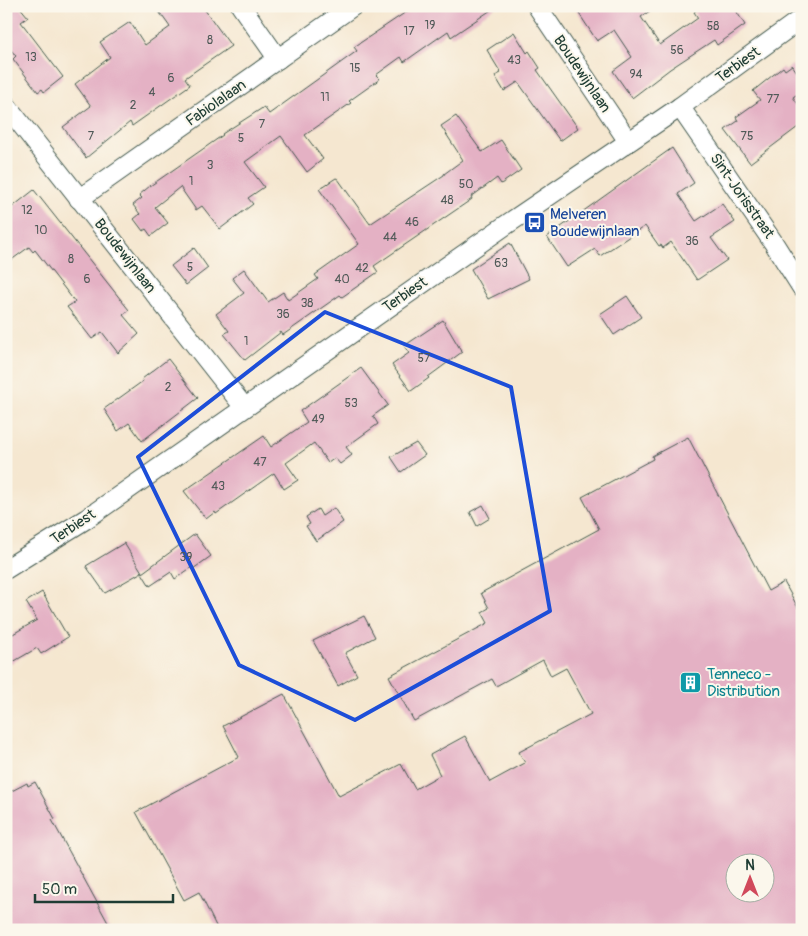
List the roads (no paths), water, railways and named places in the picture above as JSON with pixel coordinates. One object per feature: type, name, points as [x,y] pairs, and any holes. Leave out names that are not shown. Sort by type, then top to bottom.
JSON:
[{"type":"street","points":[[241,6],[278,59]]},
{"type":"street","name":"Fabiolalaan","points":[[79,199],[353,6]]},
{"type":"street","name":"Boudewijnlaan","points":[[537,6],[628,141]]},
{"type":"street","name":"Terbiest","points":[[6,569],[79,524],[244,407],[680,106],[802,18]]},
{"type":"street","name":"Boudewijnlaan","points":[[6,105],[244,407]]},
{"type":"street","name":"Sint-Jorisstraat","points":[[680,106],[773,242],[802,288]]},
{"type":"place","name":"Melveren Boudewijnlaan","points":[[534,223]]},
{"type":"place","name":"Tenneco - Distribution","points":[[691,683]]}]
